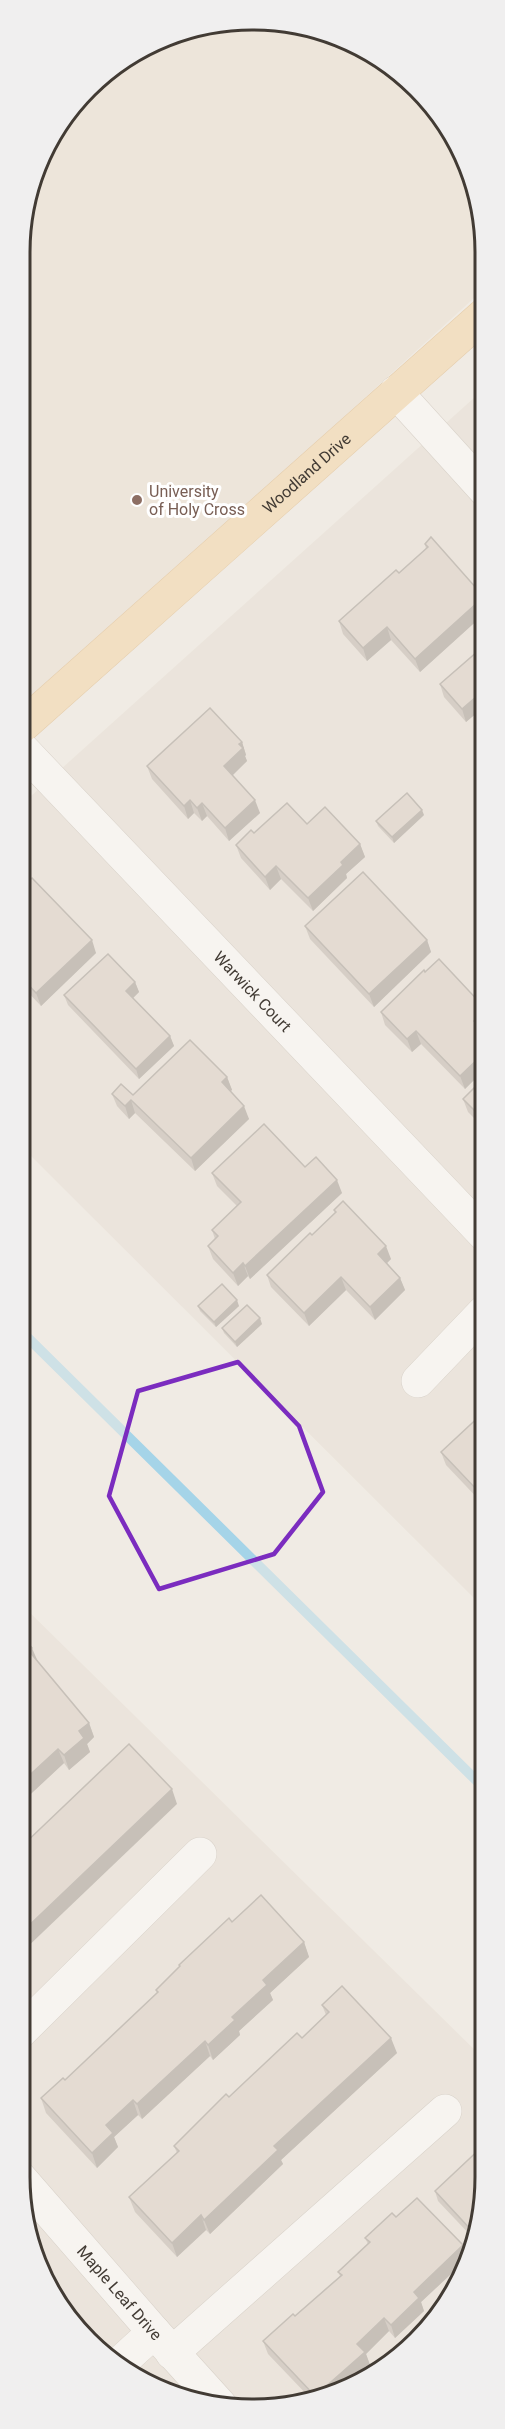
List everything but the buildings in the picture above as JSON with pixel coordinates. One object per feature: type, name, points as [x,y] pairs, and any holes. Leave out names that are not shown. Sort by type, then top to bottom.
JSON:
[{"type":"main road","name":"Woodland Drive","points":[[30,719],[475,323]]},
{"type":"street","points":[[396,392],[475,479]]},
{"type":"street","name":"Warwick Court","points":[[30,757],[475,1225]]},
{"type":"street","points":[[418,1381],[475,1321]]},
{"type":"street","points":[[30,2022],[200,1854]]},
{"type":"street","points":[[126,2360],[163,2342],[444,2111]]},
{"type":"street","name":"Maple Leaf Drive","points":[[30,2189],[211,2395]]},
{"type":"highlighted area","points":[[238,1362],[299,1426],[323,1492],[274,1554],[159,1589],[109,1496],[138,1391]]},
{"type":"shaded area","name":"University of Holy Cross","points":[[238,30],[282,32],[324,42],[351,53],[376,67],[410,95],[438,129],[452,154],[471,209],[475,238],[475,297],[30,704],[30,238],[34,209],[47,167],[67,129],[95,95],[129,67],[154,53],[209,34]]},
{"type":"shaded area","points":[[475,397],[475,1599],[30,1155],[30,797]]},
{"type":"shaded area","points":[[30,1613],[475,2050],[475,2191],[471,2220],[458,2262],[438,2300],[410,2334],[376,2362],[338,2382],[296,2395],[267,2399],[238,2399],[209,2395],[167,2382],[129,2362],[95,2334],[67,2300],[47,2262],[34,2220],[30,2191]]},
{"type":"waterway","points":[[30,1340],[475,1779]]},
{"type":"place","name":"University of Holy Cross","points":[[137,500]]}]
